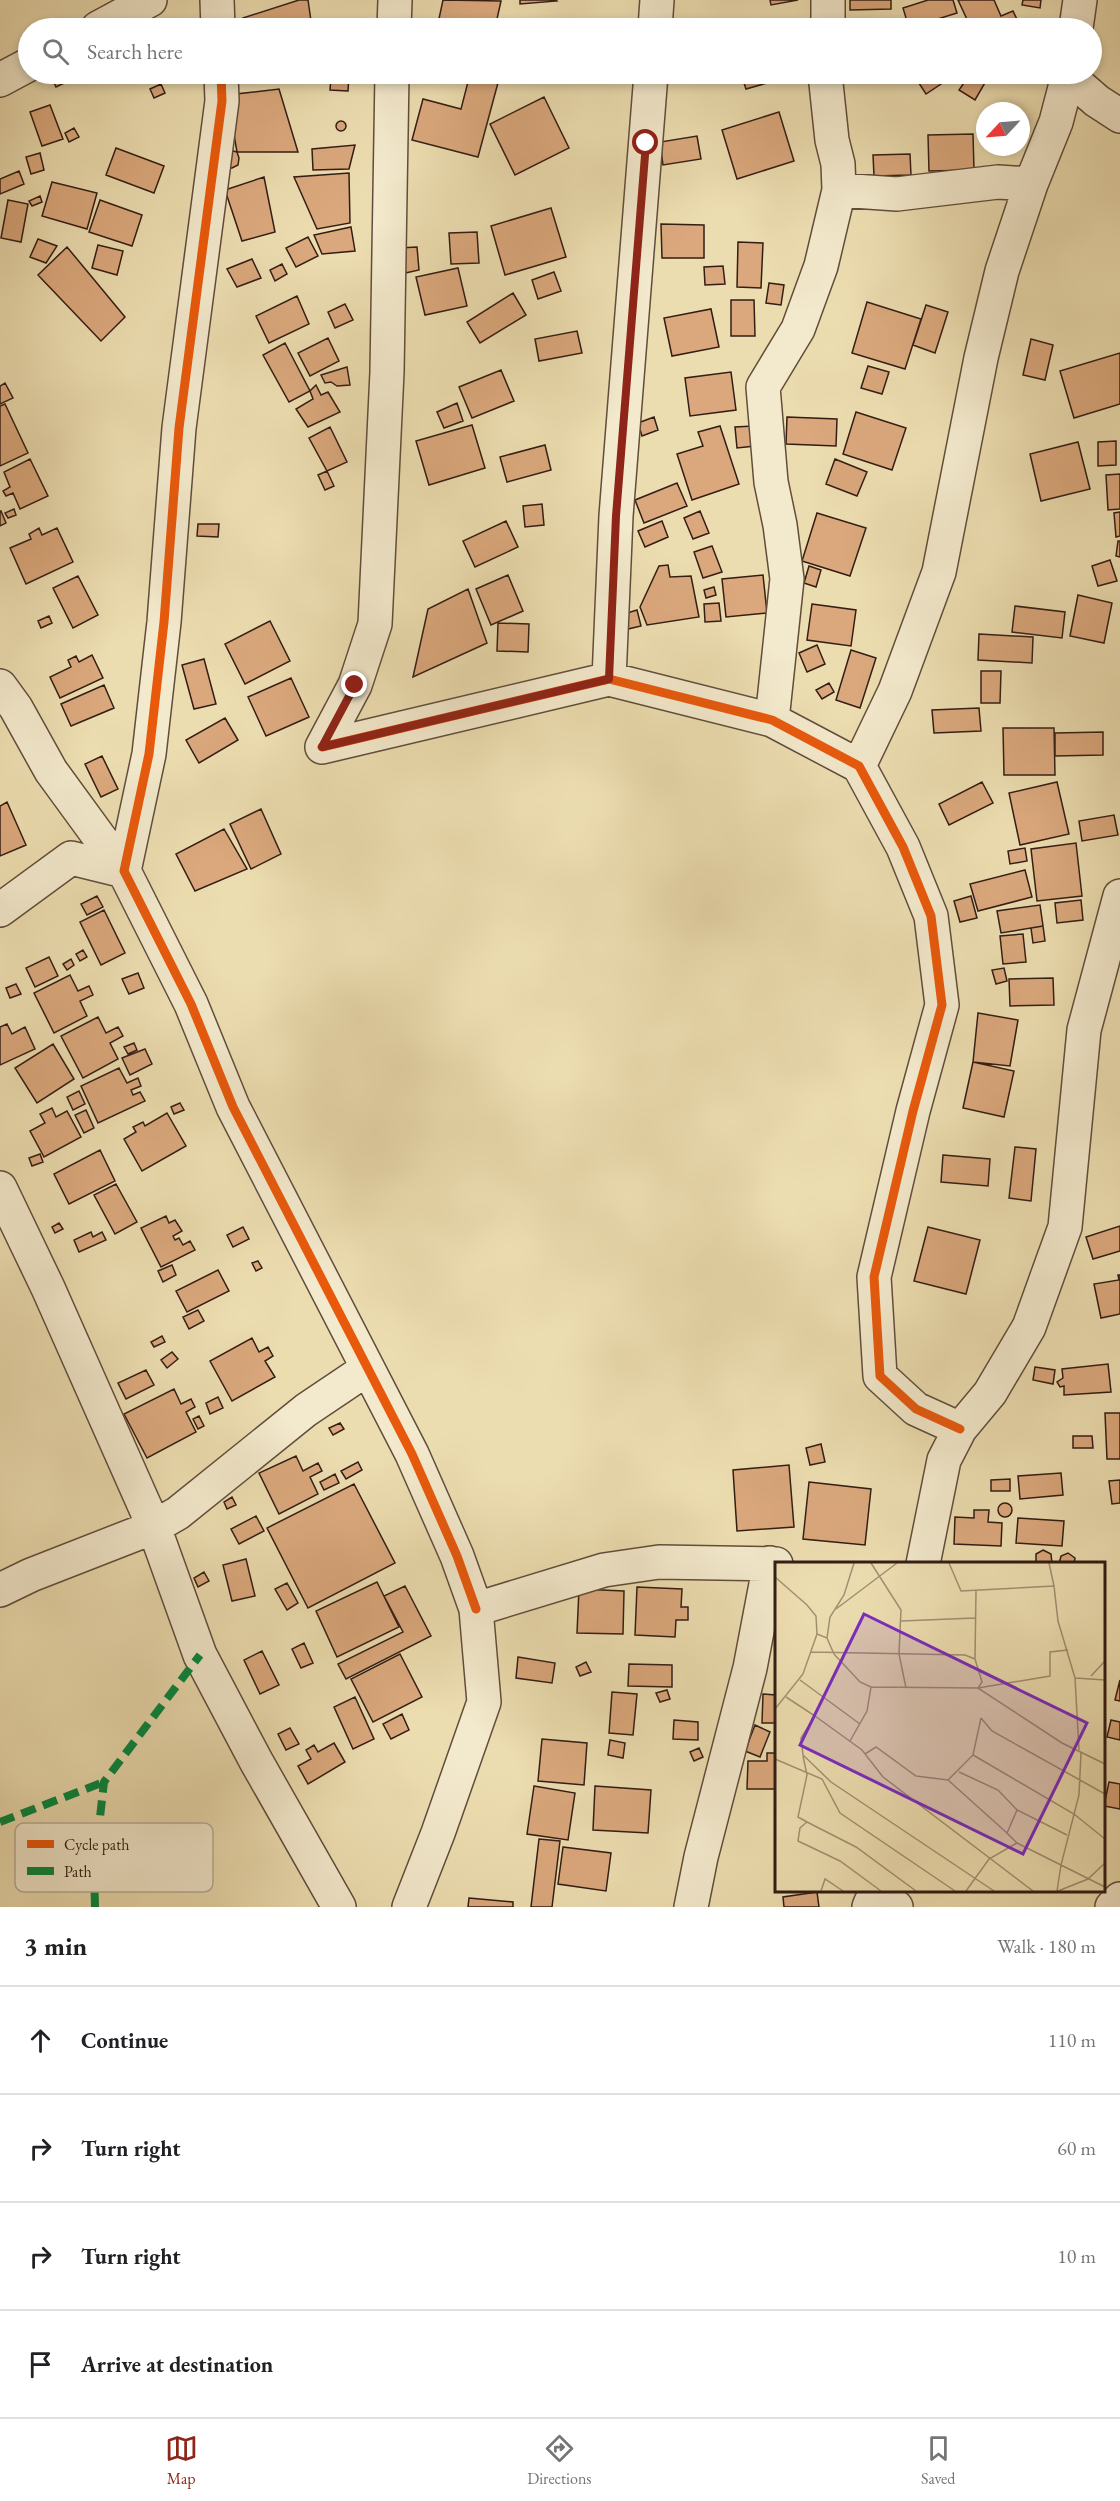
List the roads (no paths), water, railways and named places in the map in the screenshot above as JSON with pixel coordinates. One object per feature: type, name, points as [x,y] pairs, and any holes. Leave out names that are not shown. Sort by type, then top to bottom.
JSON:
[{"type":"street","points":[[117,18],[150,0]]},
{"type":"street","points":[[217,0],[218,18]]},
{"type":"street","points":[[394,18],[395,0]]},
{"type":"street","points":[[656,18],[657,0]]},
{"type":"street","points":[[828,0],[828,18]]},
{"type":"street","points":[[1077,18],[1080,0]]},
{"type":"street","points":[[0,80],[18,70]]},
{"type":"street","points":[[124,871],[149,754],[164,622],[179,428],[222,100],[221,84]]},
{"type":"street","points":[[392,84],[387,372],[375,624],[355,685],[322,747],[609,679],[772,720],[859,766],[903,847],[931,916],[942,1005],[913,1111],[874,1277],[879,1376],[916,1409],[960,1429]]},
{"type":"street","points":[[609,679],[616,516],[650,84]]},
{"type":"street","points":[[772,720],[787,579],[780,525],[771,482],[763,387],[802,318],[821,266],[839,190],[838,164],[832,140],[826,84]]},
{"type":"street","points":[[859,766],[895,691],[939,572],[981,358],[1002,271],[1031,184],[1056,122],[1066,84]]},
{"type":"street","points":[[1078,84],[1097,101],[1120,116]]},
{"type":"street","points":[[839,190],[897,194],[998,182],[1031,184]]},
{"type":"street","points":[[0,686],[16,708],[51,771],[124,871],[191,1004],[233,1107],[412,1454],[457,1556],[476,1609],[484,1702],[409,1907]]},
{"type":"street","points":[[0,910],[71,858],[124,871]]},
{"type":"street","points":[[923,1562],[944,1460],[960,1429],[990,1393],[1029,1327],[1065,1227],[1084,1030],[1120,896]]},
{"type":"street","points":[[0,1188],[48,1288],[154,1527],[200,1655],[256,1761],[339,1907]]},
{"type":"street","points":[[0,1590],[31,1575],[154,1527],[178,1513],[306,1410],[367,1369]]},
{"type":"street","points":[[476,1609],[604,1570],[659,1562],[773,1563],[750,1668],[701,1857],[691,1907]]},
{"type":"street","points":[[1112,1907],[1120,1899]]}]
